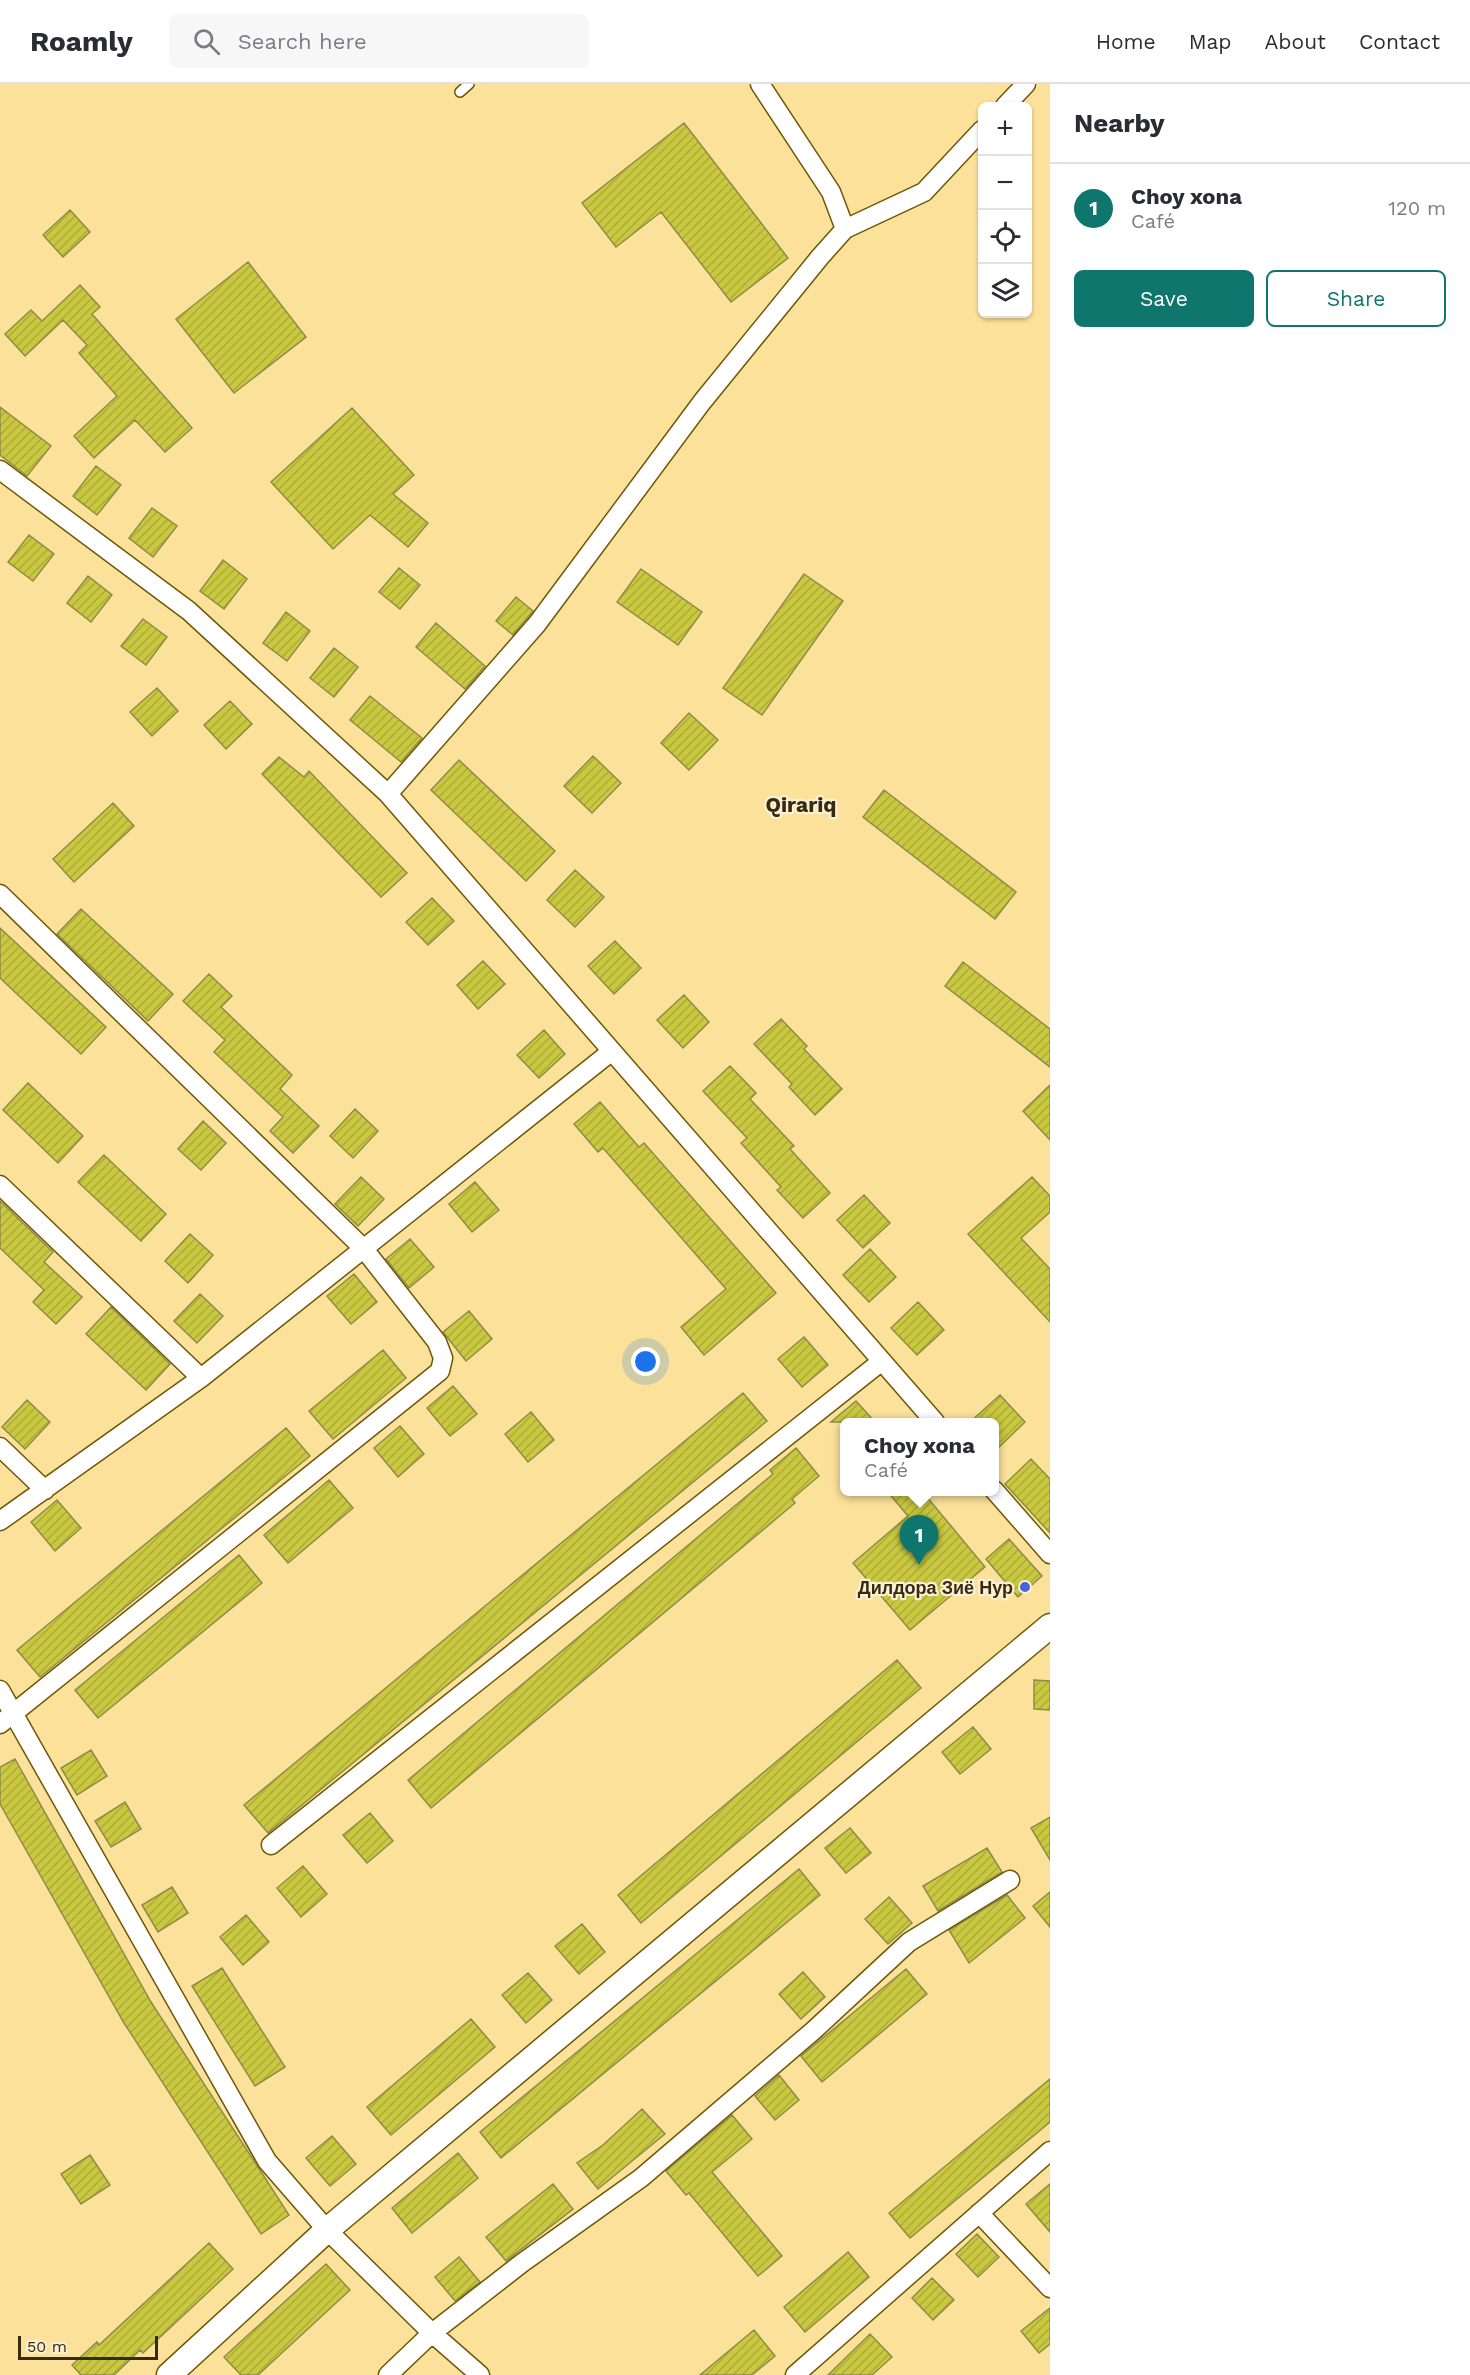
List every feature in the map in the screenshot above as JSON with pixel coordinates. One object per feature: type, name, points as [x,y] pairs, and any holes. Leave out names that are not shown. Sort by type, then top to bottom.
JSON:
[{"type":"street","points":[[760,84],[831,192],[845,229]]},
{"type":"street","points":[[1009,102],[1026,84]]},
{"type":"street","points":[[388,794],[537,624],[702,402],[845,229],[924,192],[978,134]]},
{"type":"street","points":[[0,470],[189,611],[388,794],[932,1418]]},
{"type":"street","points":[[2,899],[364,1249],[437,1342],[443,1358],[440,1371],[7,1719]]},
{"type":"street","points":[[0,1521],[201,1378],[612,1051]]},
{"type":"street","points":[[0,1185],[201,1378]]},
{"type":"street","points":[[271,1845],[882,1361]]},
{"type":"street","points":[[0,1447],[45,1490]]},
{"type":"street","points":[[999,1496],[1050,1554]]},
{"type":"street","points":[[169,2375],[327,2230],[1050,1626]]},
{"type":"street","points":[[0,1690],[7,1719],[267,2161],[327,2230],[432,2333],[480,2375]]},
{"type":"street","points":[[387,2375],[432,2333],[522,2264],[641,2178],[813,2031],[909,1942],[1010,1880]]},
{"type":"street","points":[[795,2375],[1050,2151]]},
{"type":"street","points":[[979,2212],[1050,2288]]},
{"type":"lane","points":[[460,92],[469,84]]},
{"type":"building","points":[[684,123],[788,258],[731,302],[661,212],[616,247],[582,203]]},
{"type":"building","points":[[70,210],[90,232],[63,257],[43,235]]},
{"type":"building","points":[[248,262],[306,337],[234,393],[176,319]]},
{"type":"building","points":[[80,285],[100,307],[92,314],[192,428],[165,452],[135,420],[94,458],[74,436],[117,396],[79,353],[87,345],[63,320],[25,356],[5,334],[31,310],[42,321]]},
{"type":"building","points":[[0,407],[51,446],[27,476],[0,455]]},
{"type":"building","points":[[352,408],[414,475],[393,494],[428,523],[408,547],[370,515],[333,549],[271,482]]},
{"type":"building","points":[[96,466],[121,485],[97,515],[73,496]]},
{"type":"building","points":[[152,508],[177,526],[153,557],[129,538]]},
{"type":"building","points":[[29,535],[54,554],[33,581],[8,562]]},
{"type":"building","points":[[223,560],[247,579],[224,609],[200,591]]},
{"type":"building","points":[[399,568],[420,585],[400,609],[379,592]]},
{"type":"building","points":[[641,569],[702,612],[678,645],[617,602]]},
{"type":"building","points":[[804,574],[843,601],[762,715],[723,688]]},
{"type":"building","points":[[88,576],[112,595],[91,622],[67,603]]},
{"type":"building","points":[[516,597],[533,611],[513,635],[496,621]]},
{"type":"building","points":[[286,612],[310,631],[287,661],[263,643]]},
{"type":"building","points":[[143,619],[167,637],[146,665],[121,646]]},
{"type":"building","points":[[436,623],[485,666],[465,689],[416,647]]},
{"type":"building","points":[[334,648],[358,667],[334,697],[310,678]]},
{"type":"building","points":[[157,688],[178,711],[152,736],[130,712]]},
{"type":"building","points":[[370,696],[422,738],[401,762],[350,720]]},
{"type":"building","points":[[230,701],[252,724],[226,749],[204,725]]},
{"type":"building","points":[[689,713],[718,740],[689,770],[661,743]]},
{"type":"building","points":[[593,756],[621,783],[592,813],[564,786]]},
{"type":"building","points":[[279,757],[304,777],[309,771],[407,873],[381,897],[262,774]]},
{"type":"building","points":[[459,760],[555,851],[526,881],[431,790]]},
{"type":"building","points":[[884,790],[1016,892],[995,919],[863,817]]},
{"type":"building","points":[[113,803],[134,826],[74,882],[53,859]]},
{"type":"building","points":[[575,870],[604,897],[575,927],[547,900]]},
{"type":"building","points":[[432,898],[454,921],[428,945],[406,922]]},
{"type":"building","points":[[81,909],[173,994],[148,1021],[57,934]]},
{"type":"building","points":[[0,928],[106,1027],[81,1054],[0,978]]},
{"type":"building","points":[[615,941],[641,968],[614,994],[588,966]]},
{"type":"building","points":[[483,961],[505,984],[478,1009],[457,985]]},
{"type":"building","points":[[963,962],[1050,1029],[1050,1067],[945,986]]},
{"type":"building","points":[[209,974],[232,996],[221,1007],[292,1075],[280,1089],[319,1126],[293,1153],[270,1131],[283,1117],[214,1052],[225,1040],[183,1001]]},
{"type":"building","points":[[684,995],[709,1022],[683,1048],[657,1020]]},
{"type":"building","points":[[781,1019],[807,1046],[804,1049],[842,1089],[815,1115],[789,1087],[792,1084],[754,1044]]},
{"type":"building","points":[[544,1030],[565,1054],[539,1078],[517,1055]]},
{"type":"building","points":[[730,1066],[756,1093],[750,1099],[794,1146],[790,1149],[830,1193],[803,1218],[777,1190],[781,1187],[741,1143],[747,1138],[703,1091]]},
{"type":"building","points":[[28,1083],[83,1136],[58,1163],[3,1110]]},
{"type":"building","points":[[1050,1085],[1050,1140],[1023,1111]]},
{"type":"building","points":[[600,1102],[639,1147],[644,1143],[776,1293],[704,1355],[681,1327],[726,1289],[603,1148],[598,1152],[574,1124]]},
{"type":"building","points":[[355,1109],[378,1131],[353,1158],[330,1136]]},
{"type":"building","points":[[203,1121],[226,1143],[201,1170],[178,1149]]},
{"type":"building","points":[[104,1155],[166,1214],[141,1241],[78,1182]]},
{"type":"building","points":[[361,1177],[384,1199],[358,1226],[335,1204]]},
{"type":"building","points":[[1032,1177],[1050,1196],[1050,1212],[1021,1238],[1050,1269],[1050,1322],[968,1234]]},
{"type":"building","points":[[475,1182],[499,1210],[472,1232],[449,1204]]},
{"type":"building","points":[[864,1195],[890,1223],[863,1248],[837,1220]]},
{"type":"building","points":[[0,1201],[53,1252],[44,1262],[82,1297],[56,1324],[33,1302],[44,1290],[0,1248]]},
{"type":"building","points":[[190,1234],[213,1255],[188,1283],[165,1261]]},
{"type":"building","points":[[410,1239],[434,1267],[409,1288],[386,1259]]},
{"type":"building","points":[[870,1249],[896,1277],[869,1302],[843,1275]]},
{"type":"building","points":[[354,1274],[377,1302],[351,1324],[327,1296]]},
{"type":"building","points":[[200,1294],[223,1316],[197,1343],[174,1321]]},
{"type":"building","points":[[918,1302],[944,1330],[917,1355],[891,1328]]},
{"type":"building","points":[[111,1307],[170,1364],[146,1390],[86,1334]]},
{"type":"building","points":[[469,1311],[492,1339],[466,1361],[443,1332]]},
{"type":"building","points":[[804,1337],[828,1365],[802,1387],[778,1359]]},
{"type":"building","points":[[383,1350],[406,1378],[333,1439],[309,1411]]},
{"type":"building","points":[[453,1386],[477,1414],[450,1436],[427,1408]]},
{"type":"building","points":[[743,1393],[767,1421],[268,1833],[244,1805]]},
{"type":"building","points":[[1000,1395],[1025,1422],[999,1447],[999,1418],[974,1418]]},
{"type":"building","points":[[27,1400],[50,1422],[25,1449],[2,1427]]},
{"type":"building","points":[[856,1401],[871,1418],[840,1418],[840,1422],[831,1422]]},
{"type":"building","points":[[531,1412],[554,1440],[528,1462],[505,1434]]},
{"type":"building","points":[[400,1426],[424,1454],[398,1477],[374,1448]]},
{"type":"building","points":[[286,1428],[310,1456],[40,1677],[17,1650]]},
{"type":"building","points":[[796,1448],[819,1476],[792,1499],[795,1503],[431,1808],[408,1780],[773,1474],[770,1470]]},
{"type":"building","points":[[1031,1459],[1050,1479],[1050,1533],[1005,1484]]},
{"type":"building","points":[[329,1480],[353,1508],[288,1563],[264,1535]]},
{"type":"building","points":[[891,1496],[926,1496],[985,1567],[910,1630],[853,1563],[908,1516]]},
{"type":"building","points":[[57,1500],[81,1528],[55,1551],[31,1522]]},
{"type":"building","points":[[1009,1539],[1042,1576],[1018,1597],[986,1559]]},
{"type":"building","points":[[239,1555],[262,1583],[98,1718],[75,1690]]},
{"type":"building","points":[[897,1660],[921,1688],[641,1923],[618,1895]]},
{"type":"building","points":[[1034,1680],[1050,1681],[1050,1710],[1034,1709]]},
{"type":"building","points":[[973,1727],[991,1749],[960,1774],[942,1752]]},
{"type":"building","points":[[91,1750],[107,1776],[77,1795],[61,1768]]},
{"type":"building","points":[[15,1759],[151,2002],[289,2215],[261,2234],[124,2023],[0,1804],[0,1767]]},
{"type":"building","points":[[125,1802],[141,1829],[111,1847],[95,1821]]},
{"type":"building","points":[[370,1813],[393,1841],[367,1863],[343,1835]]},
{"type":"building","points":[[1050,1817],[1050,1860],[1031,1828]]},
{"type":"building","points":[[850,1828],[871,1853],[846,1873],[825,1848]]},
{"type":"building","points":[[987,1848],[1002,1872],[938,1911],[923,1886]]},
{"type":"building","points":[[303,1866],[327,1894],[301,1917],[277,1888]]},
{"type":"building","points":[[799,1869],[820,1895],[501,2158],[480,2132]]},
{"type":"building","points":[[172,1887],[188,1913],[158,1932],[142,1905]]},
{"type":"building","points":[[1050,1892],[1050,1927],[1033,1906]]},
{"type":"building","points":[[1007,1895],[1025,1918],[969,1963],[949,1930]]},
{"type":"building","points":[[889,1897],[912,1923],[888,1944],[865,1919]]},
{"type":"building","points":[[246,1915],[269,1942],[243,1965],[220,1937]]},
{"type":"building","points":[[582,1924],[605,1952],[579,1974],[555,1946]]},
{"type":"building","points":[[222,1968],[285,2067],[255,2086],[192,1986]]},
{"type":"building","points":[[906,1969],[927,1994],[822,2082],[801,2056]]},
{"type":"building","points":[[803,1972],[825,1997],[801,2019],[779,1994]]},
{"type":"building","points":[[528,1973],[552,2000],[526,2023],[502,1995]]},
{"type":"building","points":[[471,2019],[495,2047],[391,2135],[367,2107]]},
{"type":"building","points":[[779,2075],[799,2100],[775,2120],[755,2096]]},
{"type":"building","points":[[1050,2079],[1050,2122],[910,2238],[889,2213]]},
{"type":"building","points":[[642,2109],[665,2134],[598,2189],[577,2163],[603,2145]]},
{"type":"building","points":[[732,2115],[752,2139],[712,2172],[782,2256],[758,2276],[689,2193],[686,2195],[666,2171]]},
{"type":"building","points":[[332,2136],[356,2164],[330,2186],[306,2158]]},
{"type":"building","points":[[458,2153],[478,2178],[412,2233],[392,2208]]},
{"type":"building","points":[[90,2155],[110,2185],[81,2204],[61,2174]]},
{"type":"building","points":[[553,2184],[573,2209],[506,2261],[486,2237]]},
{"type":"building","points":[[1050,2184],[1050,2232],[1026,2204]]},
{"type":"building","points":[[977,2234],[999,2257],[978,2277],[956,2254]]},
{"type":"building","points":[[209,2243],[233,2269],[143,2353],[140,2350],[114,2375],[81,2375],[72,2365],[97,2342],[99,2345]]},
{"type":"building","points":[[848,2252],[869,2277],[805,2332],[784,2307]]},
{"type":"building","points":[[459,2257],[480,2282],[455,2301],[435,2277]]},
{"type":"building","points":[[326,2264],[350,2290],[258,2375],[241,2375],[224,2357]]},
{"type":"building","points":[[932,2278],[954,2300],[933,2320],[912,2298]]},
{"type":"building","points":[[1050,2308],[1050,2344],[1039,2353],[1021,2331]]},
{"type":"building","points":[[754,2330],[775,2356],[752,2375],[700,2375]]},
{"type":"building","points":[[870,2334],[892,2357],[872,2375],[828,2375]]},
{"type":"place","name":"Choy xona","points":[[919,1565]]},
{"type":"place","name":"Дилдора Зиё Нур","points":[[1025,1587]]},
{"type":"district","name":"Qirariq","points":[[801,804]]}]
